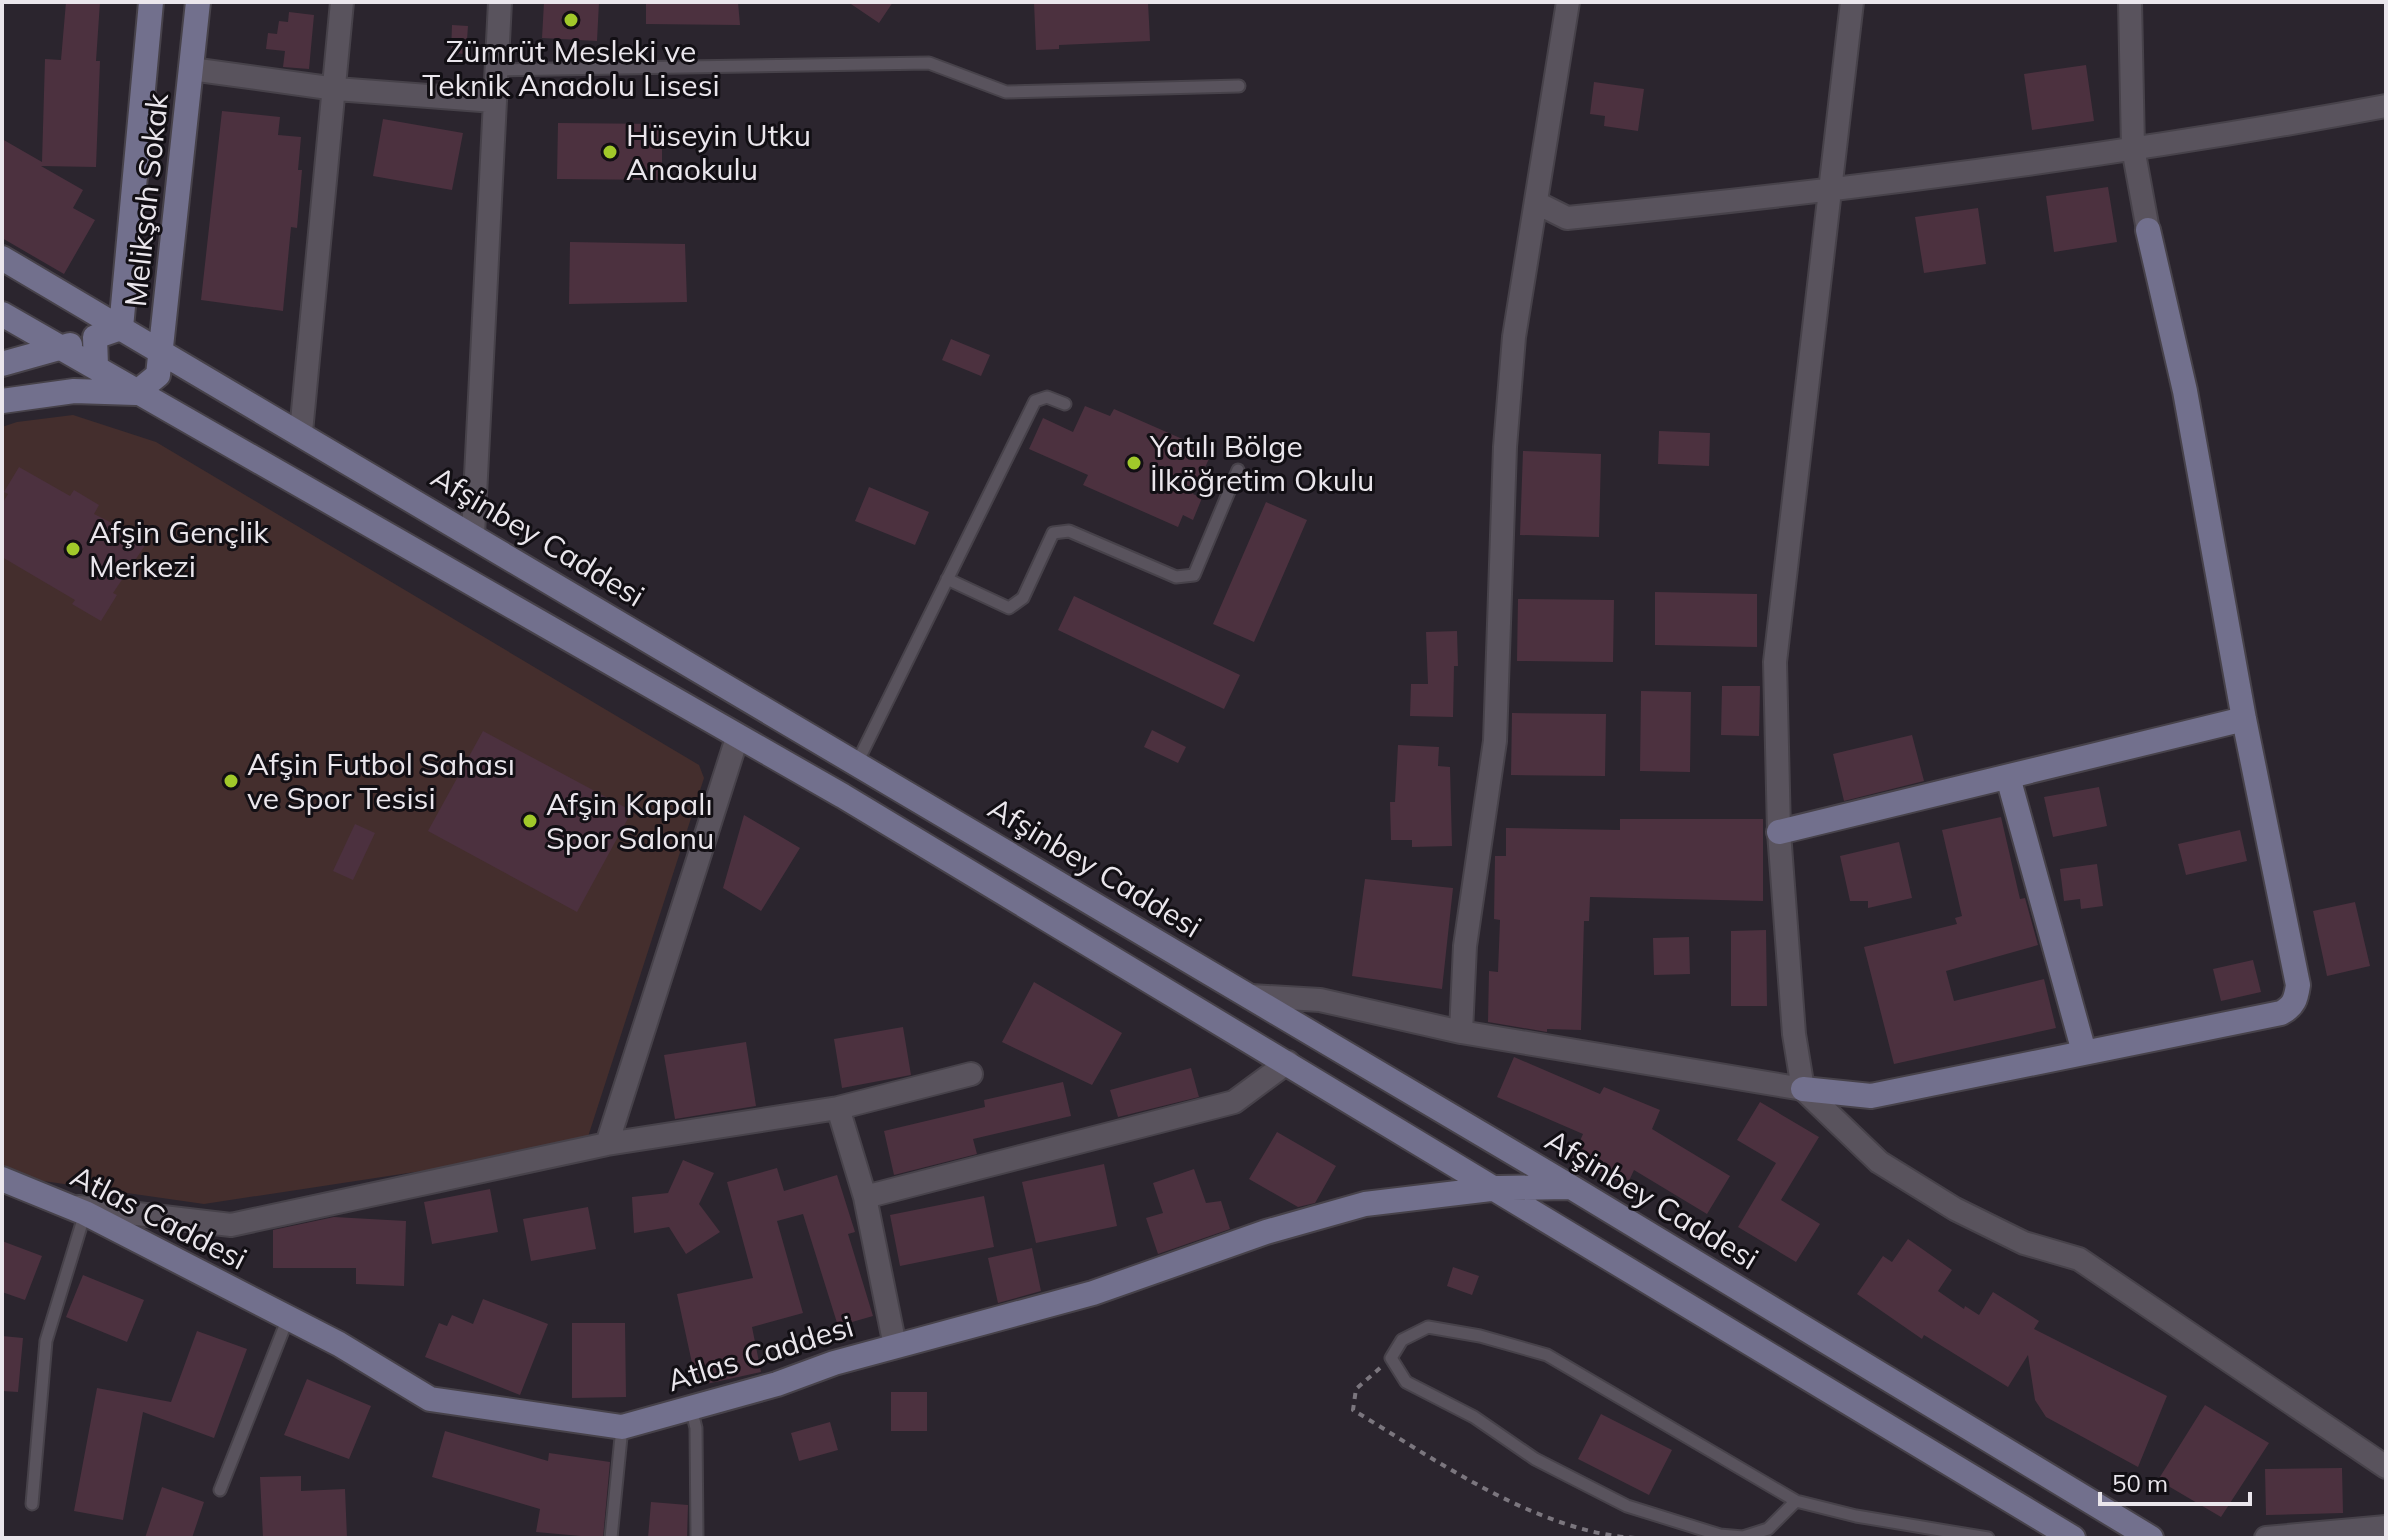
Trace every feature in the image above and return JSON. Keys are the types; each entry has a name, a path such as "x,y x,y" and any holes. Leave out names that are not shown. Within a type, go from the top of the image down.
{"main road":[{"name":"Melikşah Sokak","path":"96,366 95,337 121,328 151,2"},
{"name":"Melikşah Sokak","path":"136,393 158,375 162,351 198,2"},
{"path":"1803,1089 1871,1096 2281,1013 2292,1007 2296,998 2298,985 2244,719 2185,391 2148,230"},
{"name":"Afşinbey Caddesi","path":"2,258 1251,996 2151,1538"},
{"path":"2,314 843,796 1499,1188 2073,1538"},
{"path":"2,364 95,337"},
{"path":"2,401 74,391 136,393"},
{"path":"1779,832 2244,719"},
{"path":"2008,777 2084,1052"},
{"name":"Atlas Caddesi","path":"2,1179 79,1209 288,1318 430,1399 622,1427 895,1346 1093,1293 1266,1232 1365,1204 1499,1188 1571,1187"}],"street":[{"path":"301,432 342,2"},
{"path":"473,535 500,2"},
{"path":"1461,1032 1465,946 1495,741 1505,447 1514,337 1568,2"},
{"path":"1803,1089 1794,1034 1779,832 1775,662 1852,2"},
{"path":"2130,2 2133,148 2148,230"},
{"path":"191,69 336,89 494,101"},
{"path":"1537,203 1567,218 1832,192 2207,140 2386,106"},
{"path":"607,1144 737,738"},
{"path":"1251,996 1320,1000 1461,1032 1803,1089 1879,1162 1955,1209 2024,1243 2079,1259 2386,1467"},
{"path":"865,1197 1234,1102 1288,1062"},
{"path":"79,1209 231,1225 607,1144 838,1108 971,1074"},
{"path":"838,1108 865,1197 895,1346"},
{"path":"2266,1538 2386,1527"}],"lane":[{"path":"496,70 929,63 1006,92 1239,86"},
{"path":"857,763 1035,401 1047,397 1065,404"},
{"path":"947,579 1009,608 1023,598 1053,533 1069,531 1176,577 1194,575 1238,470"},
{"path":"32,1504 46,1341 79,1209"},
{"path":"220,1490 288,1318"},
{"path":"1796,1501 1768,1529 1743,1537 1720,1535 1627,1506 1535,1459 1474,1417 1406,1382 1391,1358 1402,1340 1428,1327 1480,1336 1547,1355 1796,1501 1856,1516 1988,1538"},
{"path":"691,1408 696,1428 697,1538"},
{"path":"611,1538 622,1427"}],"path":[{"path":"1391,1358 1356,1389 1353,1410 1425,1453 1567,1527 1635,1538"}],"shaded area":[{"path":"73,415 156,442 699,765 704,778 585,1146 204,1204 36,1180 2,1168 2,427 17,422"}],"building":[{"path":"66,2 100,2 96,61 100,61 96,167 41,166 83,190 73,208 95,220 64,274 2,238 2,139 42,162 45,59 61,60"},
{"name":"Zümrüt Mesleki ve Teknik Anadolu Lisesi","path":"544,2 599,2 597,41 542,38"},
{"path":"646,2 738,2 740,25 646,24"},
{"path":"848,2 893,2 879,23"},
{"path":"1034,2 1148,2 1150,41 1059,45 1059,49 1036,50"},
{"path":"289,12 314,15 309,69 283,67 285,51 266,49 268,33 277,34 279,21 288,22"},
{"path":"452,25 468,26 466,54 451,53"},
{"path":"2086,65 2094,121 2032,130 2024,74"},
{"path":"1594,82 1644,89 1638,131 1604,126 1605,116 1590,114"},
{"path":"222,111 280,117 278,135 301,137 298,170 302,170 297,228 291,227 283,311 201,300"},
{"path":"383,119 463,133 452,190 373,176"},
{"name":"Hüseyin Utku Anaokulu","path":"558,123 662,124 662,180 557,179"},
{"path":"2108,187 2117,242 2054,252 2046,196"},
{"path":"1978,208 1986,264 1924,273 1915,217"},
{"path":"570,242 685,244 687,302 569,304"},
{"path":"951,339 990,355 981,376 942,360"},
{"name":"Yatılı Bölge İlköğretim Okulu","path":"1085,406 1110,416 1114,409 1212,452 1193,494 1202,498 1193,520 1183,515 1178,527 1083,485 1088,475 1029,449 1043,418 1073,432"},
{"path":"1659,431 1710,433 1709,466 1658,464"},
{"path":"1523,451 1601,454 1599,537 1520,535"},
{"name":"Afşin Gençlik Merkezi","path":"19,467 70,496 74,490 99,505 94,514 148,541 113,593 117,595 101,621 72,604 75,600 2,557 2,504 8,494 4,492"},
{"path":"869,487 929,512 915,545 855,521"},
{"path":"1266,502 1307,520 1254,642 1213,624"},
{"path":"1655,592 1757,594 1757,647 1655,645"},
{"path":"1074,596 1240,675 1224,709 1058,630"},
{"path":"1518,599 1614,600 1613,662 1517,661"},
{"path":"1457,631 1458,666 1454,666 1453,717 1410,716 1411,684 1428,684 1426,632"},
{"path":"1722,686 1760,686 1759,736 1721,735"},
{"path":"1641,691 1691,692 1690,772 1640,771"},
{"path":"1512,713 1606,714 1605,776 1511,775"},
{"path":"1152,730 1186,747 1178,763 1144,747"},
{"name":"Afşin Kapalı Spor Salonu","path":"483,731 632,811 577,912 428,831"},
{"path":"1912,735 1924,781 1844,801 1833,754"},
{"path":"1398,745 1439,747 1438,766 1450,767 1452,846 1412,847 1412,840 1391,840 1390,802 1395,802"},
{"path":"2099,787 2107,826 2053,837 2044,797"},
{"path":"744,815 800,848 761,911 723,888"},
{"path":"2001,817 2020,899 2025,898 2038,945 1946,971 1954,1001 2044,979 2056,1028 1894,1064 1864,947 1957,924 1955,918 1962,916 1942,830"},
{"path":"1620,819 1763,819 1763,901 1590,897 1589,921 1584,921 1581,1030 1547,1029 1547,1032 1488,1022 1489,971 1498,972 1500,920 1494,919 1495,856 1506,856 1506,828 1620,830"},
{"path":"355,824 375,833 353,880 333,871"},
{"path":"2240,830 2247,861 2186,875 2178,844"},
{"path":"1899,842 1912,898 1868,908 1868,901 1850,901 1840,856"},
{"path":"2097,864 2103,906 2081,909 2080,899 2064,901 2060,869"},
{"path":"1365,879 1453,888 1442,989 1352,976"},
{"path":"2355,902 2370,966 2327,976 2313,911"},
{"path":"1766,930 1767,1006 1731,1006 1731,931"},
{"path":"1689,937 1690,974 1654,975 1653,938"},
{"path":"2253,960 2261,992 2221,1001 2213,969"},
{"path":"1034,982 1122,1033 1092,1085 1002,1042"},
{"path":"903,1027 911,1075 842,1088 834,1039"},
{"path":"746,1042 756,1106 675,1119 664,1055"},
{"path":"1514,1057 1600,1094 1604,1087 1660,1110 1652,1129 1730,1176 1707,1214 1634,1170 1627,1185 1571,1161 1583,1134 1497,1097"},
{"path":"1191,1068 1199,1097 1118,1117 1110,1090"},
{"path":"1063,1082 1071,1116 973,1139 977,1154 894,1175 884,1131 985,1107 984,1100"},
{"path":"1760,1102 1819,1137 1781,1200 1820,1224 1796,1262 1738,1227 1776,1163 1737,1140"},
{"path":"1277,1132 1336,1166 1315,1203 1298,1207 1249,1179"},
{"path":"683,1160 714,1173 699,1204 720,1232 686,1254 669,1227 634,1233 632,1197 668,1193"},
{"path":"1104,1164 1117,1226 1036,1243 1022,1182"},
{"path":"777,1168 784,1191 837,1175 855,1232 848,1234 873,1316 838,1326 803,1214 777,1221 803,1313 752,1327 761,1372 697,1386 677,1294 753,1278 727,1182"},
{"path":"1194,1169 1206,1203 1221,1201 1230,1229 1158,1254 1146,1218 1163,1213 1153,1183"},
{"path":"490,1189 498,1232 432,1244 424,1202"},
{"path":"984,1196 994,1247 900,1266 890,1215"},
{"path":"588,1207 596,1249 531,1261 523,1219"},
{"path":"334,1217 406,1221 404,1286 356,1284 356,1268 273,1268 273,1230"},
{"path":"1908,1239 1952,1270 1938,1291 1964,1309 1965,1306 1979,1315 1993,1292 2039,1321 2034,1329 2167,1396 2138,1467 2046,1417 2035,1400 2028,1355 2008,1387 1924,1335 1922,1339 1857,1294 1883,1256 1892,1262"},
{"path":"2,1241 42,1256 25,1300 2,1292"},
{"path":"1032,1248 1041,1291 998,1303 988,1258"},
{"path":"1453,1267 1479,1276 1472,1295 1447,1286"},
{"path":"83,1275 144,1300 127,1342 66,1317"},
{"path":"483,1299 548,1324 520,1395 425,1357 439,1323 447,1326 452,1315 473,1324"},
{"path":"572,1323 625,1323 626,1397 572,1398"},
{"path":"197,1331 247,1349 214,1438 143,1412 123,1520 74,1511 97,1388 171,1402"},
{"path":"2,1336 23,1338 18,1392 2,1391"},
{"path":"307,1379 371,1406 349,1459 284,1435"},
{"path":"891,1392 927,1392 927,1431 891,1431"},
{"path":"2205,1405 2269,1443 2221,1517 2158,1480"},
{"path":"1601,1414 1672,1450 1649,1495 1578,1459"},
{"path":"830,1422 838,1450 799,1461 791,1433"},
{"path":"445,1431 548,1461 549,1453 610,1462 603,1538 536,1532 540,1509 432,1477"},
{"path":"2342,1468 2343,1513 2266,1515 2265,1469"},
{"path":"301,1476 301,1491 345,1489 347,1538 263,1538 260,1477"},
{"path":"162,1487 204,1502 192,1538 145,1538"},
{"path":"651,1502 688,1505 687,1538 648,1538"}],"place":[{"name":"Zümrüt Mesleki ve Teknik Anadolu Lisesi","path":"571,20"},
{"name":"Hüseyin Utku Anaokulu","path":"610,152"},
{"name":"Yatılı Bölge İlköğretim Okulu","path":"1134,463"},
{"name":"Afşin Gençlik Merkezi","path":"73,549"},
{"name":"Afşin Futbol Sahası ve Spor Tesisi","path":"231,781"},
{"name":"Afşin Kapalı Spor Salonu","path":"530,821"}]}
